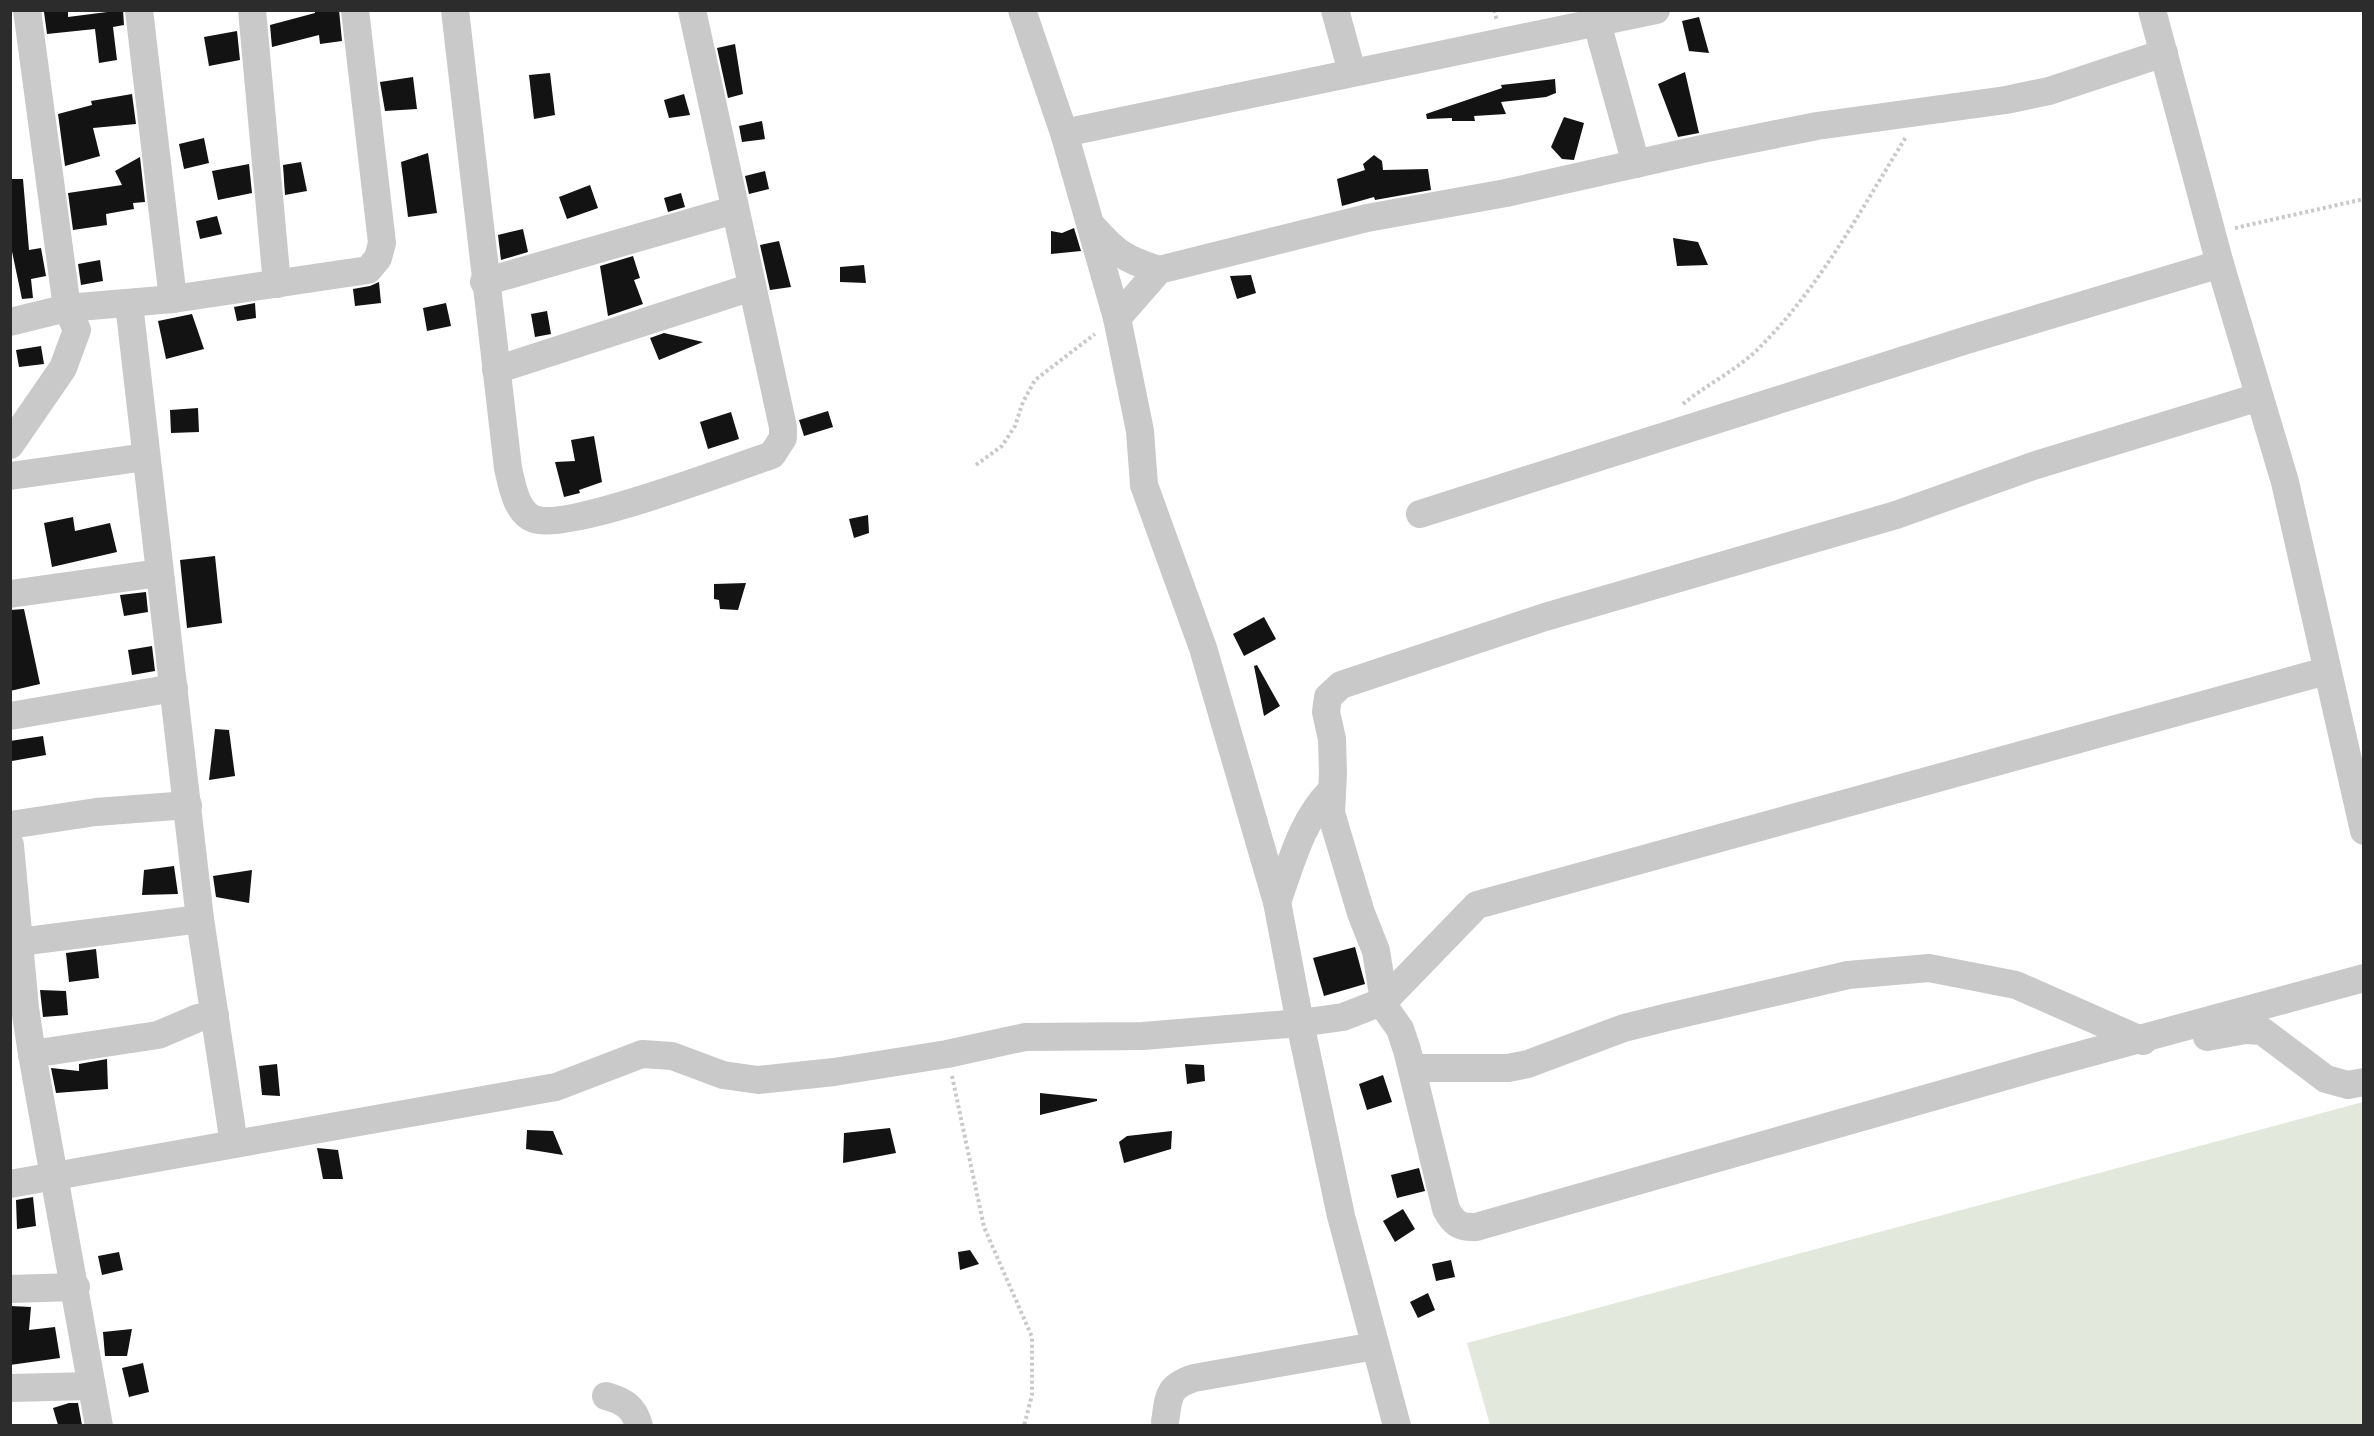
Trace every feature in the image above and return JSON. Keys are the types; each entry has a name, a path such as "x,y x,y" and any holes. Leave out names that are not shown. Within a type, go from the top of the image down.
{"street":[{"path":"10,445 47,393 67,358 77,330 67,308 27,10"},
{"path":"139,10 173,299"},
{"path":"252,10 277,284"},
{"path":"10,322 67,308 173,299 368,270 378,258 382,243 355,10"},
{"path":"455,10 479,210 484,282 508,468 522,510 532,519 547,522 587,516 772,455 783,438 783,427 692,10"},
{"path":"1022,10 1064,133 1117,318 1135,402 1144,485 1150,506 1203,648 1277,902 1341,1216 1397,1425"},
{"path":"1335,10 1352,72"},
{"path":"1064,133 1656,10"},
{"path":"2152,10 2220,264 2284,482 2364,831"},
{"path":"1597,23 1636,164"},
{"path":"1090,223 1117,252 1128,260 1159,270 1367,218 1506,193 1817,126 1922,114 2049,91 2164,53"},
{"path":"484,282 734,210"},
{"path":"1420,514 1660,437 2220,264"},
{"path":"1117,318 1159,270"},
{"path":"496,370 752,286"},
{"path":"129,304 201,919 234,1144"},
{"path":"2259,397 2036,465 1896,515 1545,617 1355,678 1341,685 1328,697 1326,712 1332,740 1333,773 1331,813 1336,837 1360,913 1377,951 1384,1001 1388,1012 1400,1029 1412,1068 1446,1209 1450,1219 1466,1228 2137,1039 2364,978"},
{"path":"10,476 146,457"},
{"path":"10,594 159,573"},
{"path":"10,1184 56,1178 556,1087 642,1053 664,1054 723,1075 758,1080 834,1072 947,1054 1025,1037 1143,1036 1300,1023 1343,1017 1384,1001 1478,905 2326,671"},
{"path":"10,716 174,688"},
{"path":"1277,902 1300,839 1314,811 1331,791"},
{"path":"10,825 96,812 188,805"},
{"path":"10,845 20,942 18,1009 32,1054 76,1287 99,1425"},
{"path":"20,942 201,919"},
{"path":"1412,1068 1508,1068 1528,1064 1624,1028 1668,1017 1848,975 1929,968 2016,985 2137,1039 2154,1044 2170,1044 2245,1030 2262,1031 2326,1079 2348,1085 2364,1082"},
{"path":"32,1054 158,1035 198,1018 215,1015"},
{"path":"10,1289 76,1287"},
{"path":"1166,1422 1171,1390 1179,1383 1194,1378 1375,1346"},
{"path":"10,1389 92,1386"},
{"path":"606,1396 626,1403 636,1413 639,1425"}],"path":[{"path":"1660,437 1680,407 1754,352 1782,323 1818,278 1922,114"},
{"path":"2212,232 2313,213 2364,199"},
{"path":"976,465 1002,446 1015,426 1023,402 1035,380 1117,318"},
{"path":"947,1054 984,1227 1032,1337 1032,1395 1024,1425"}],"shaded area":[{"path":"2363,1102 2363,1425 1490,1425 1467,1343"}],"building":[{"path":"68,10 68,17 123,10 124,25 113,27 117,60 99,63 95,29 47,34 44,12"},
{"path":"315,10 339,10 342,41 320,44 319,35 272,47 270,25 315,13"},
{"path":"1699,17 1709,53 1689,51 1682,21"},
{"path":"237,31 240,60 209,66 204,37"},
{"path":"735,44 743,94 728,98 717,48"},
{"path":"1685,72 1699,133 1678,137 1658,84"},
{"path":"550,73 555,115 534,119 529,75"},
{"path":"413,77 417,109 385,111 380,82"},
{"path":"1555,79 1556,93 1546,97 1501,102 1506,114 1474,116 1475,121 1452,121 1452,118 1427,119 1426,114 1502,88 1501,85"},
{"path":"132,94 136,124 93,128 100,156 65,166 58,114 92,105 91,101"},
{"path":"684,94 690,115 669,118 664,100"},
{"path":"1564,117 1584,123 1574,160 1562,159 1551,147"},
{"path":"762,121 765,139 742,142 739,126"},
{"path":"204,138 209,163 184,169 179,144"},
{"path":"428,153 437,213 408,217 401,162"},
{"path":"1374,155 1382,161 1383,170 1428,169 1431,190 1375,200 1374,197 1342,206 1337,179 1365,170 1363,164"},
{"path":"140,157 145,202 133,203 134,209 106,214 107,225 73,230 68,193 122,185 115,171"},
{"path":"301,162 307,191 285,195 283,165"},
{"path":"249,164 252,193 218,200 212,171"},
{"path":"765,171 769,189 749,194 745,176"},
{"path":"10,179 23,179 29,250 41,248 46,276 31,279 33,298 22,299 10,242"},
{"path":"590,185 598,208 567,219 559,197"},
{"path":"681,193 685,207 668,212 664,198"},
{"path":"217,216 222,234 200,239 196,221"},
{"path":"1074,228 1081,251 1051,254 1051,231 1062,233"},
{"path":"523,229 528,252 501,260 498,235"},
{"path":"1673,238 1698,242 1708,265 1677,266"},
{"path":"779,241 791,287 770,290 760,245"},
{"path":"633,256 640,278 634,280 643,304 608,316 600,266"},
{"path":"100,260 103,281 81,285 78,264"},
{"path":"864,265 866,283 840,282 840,267"},
{"path":"1251,275 1256,293 1237,299 1230,276"},
{"path":"379,282 381,303 355,306 353,289"},
{"path":"255,303 256,318 237,321 234,307"},
{"path":"446,303 451,326 427,331 423,308"},
{"path":"547,311 551,334 535,337 531,314"},
{"path":"192,314 204,349 166,359 158,321"},
{"path":"664,333 703,342 659,360 650,338"},
{"path":"41,346 44,364 19,367 16,350"},
{"path":"198,408 199,432 171,433 170,410"},
{"path":"828,411 833,427 804,436 799,420"},
{"path":"731,412 739,439 708,449 700,422"},
{"path":"594,436 602,482 579,490 580,493 564,497 555,462 575,461 571,440"},
{"path":"868,515 869,533 854,538 849,519"},
{"path":"73,517 75,531 110,523 117,552 52,567 44,523"},
{"path":"215,556 222,623 187,628 180,560"},
{"path":"746,583 738,610 720,609 719,600 714,599 714,584"},
{"path":"146,592 148,612 124,616 120,595"},
{"path":"24,609 40,684 10,691 10,610"},
{"path":"1264,617 1276,639 1244,656 1233,634"},
{"path":"152,646 155,671 132,675 128,650"},
{"path":"1257,665 1280,706 1264,716 1254,666"},
{"path":"215,729 229,730 235,776 209,780"},
{"path":"43,736 46,755 12,761 10,741"},
{"path":"174,866 178,894 142,895 144,870"},
{"path":"252,870 249,903 216,897 213,876"},
{"path":"1355,947 1365,984 1324,996 1313,958"},
{"path":"96,949 99,978 69,982 66,953"},
{"path":"40,990 66,991 68,1015 43,1017"},
{"path":"107,1059 108,1089 56,1093 51,1068 79,1071 79,1064"},
{"path":"277,1064 280,1096 262,1095 259,1066"},
{"path":"1185,1064 1204,1065 1205,1081 1187,1084"},
{"path":"1383,1075 1392,1102 1367,1110 1359,1084"},
{"path":"1040,1093 1097,1099 1097,1101 1040,1115"},
{"path":"890,1128 896,1153 843,1163 844,1133"},
{"path":"527,1130 553,1131 563,1155 526,1149"},
{"path":"1172,1131 1171,1149 1124,1163 1119,1142 1127,1136"},
{"path":"317,1148 338,1150 343,1179 323,1179"},
{"path":"1419,1168 1425,1191 1397,1198 1391,1175"},
{"path":"33,1197 36,1226 17,1229 16,1200"},
{"path":"1403,1209 1415,1229 1395,1242 1383,1221"},
{"path":"970,1250 979,1264 960,1270 958,1252"},
{"path":"119,1252 123,1270 102,1275 98,1256"},
{"path":"1451,1260 1455,1277 1436,1281 1432,1264"},
{"path":"1428,1293 1435,1310 1418,1318 1410,1302"},
{"path":"10,1306 31,1307 29,1330 55,1327 60,1358 10,1365"},
{"path":"132,1329 127,1356 105,1356 103,1332"},
{"path":"143,1363 149,1392 129,1397 122,1368"},
{"path":"78,1403 82,1425 58,1425 53,1408"}]}
